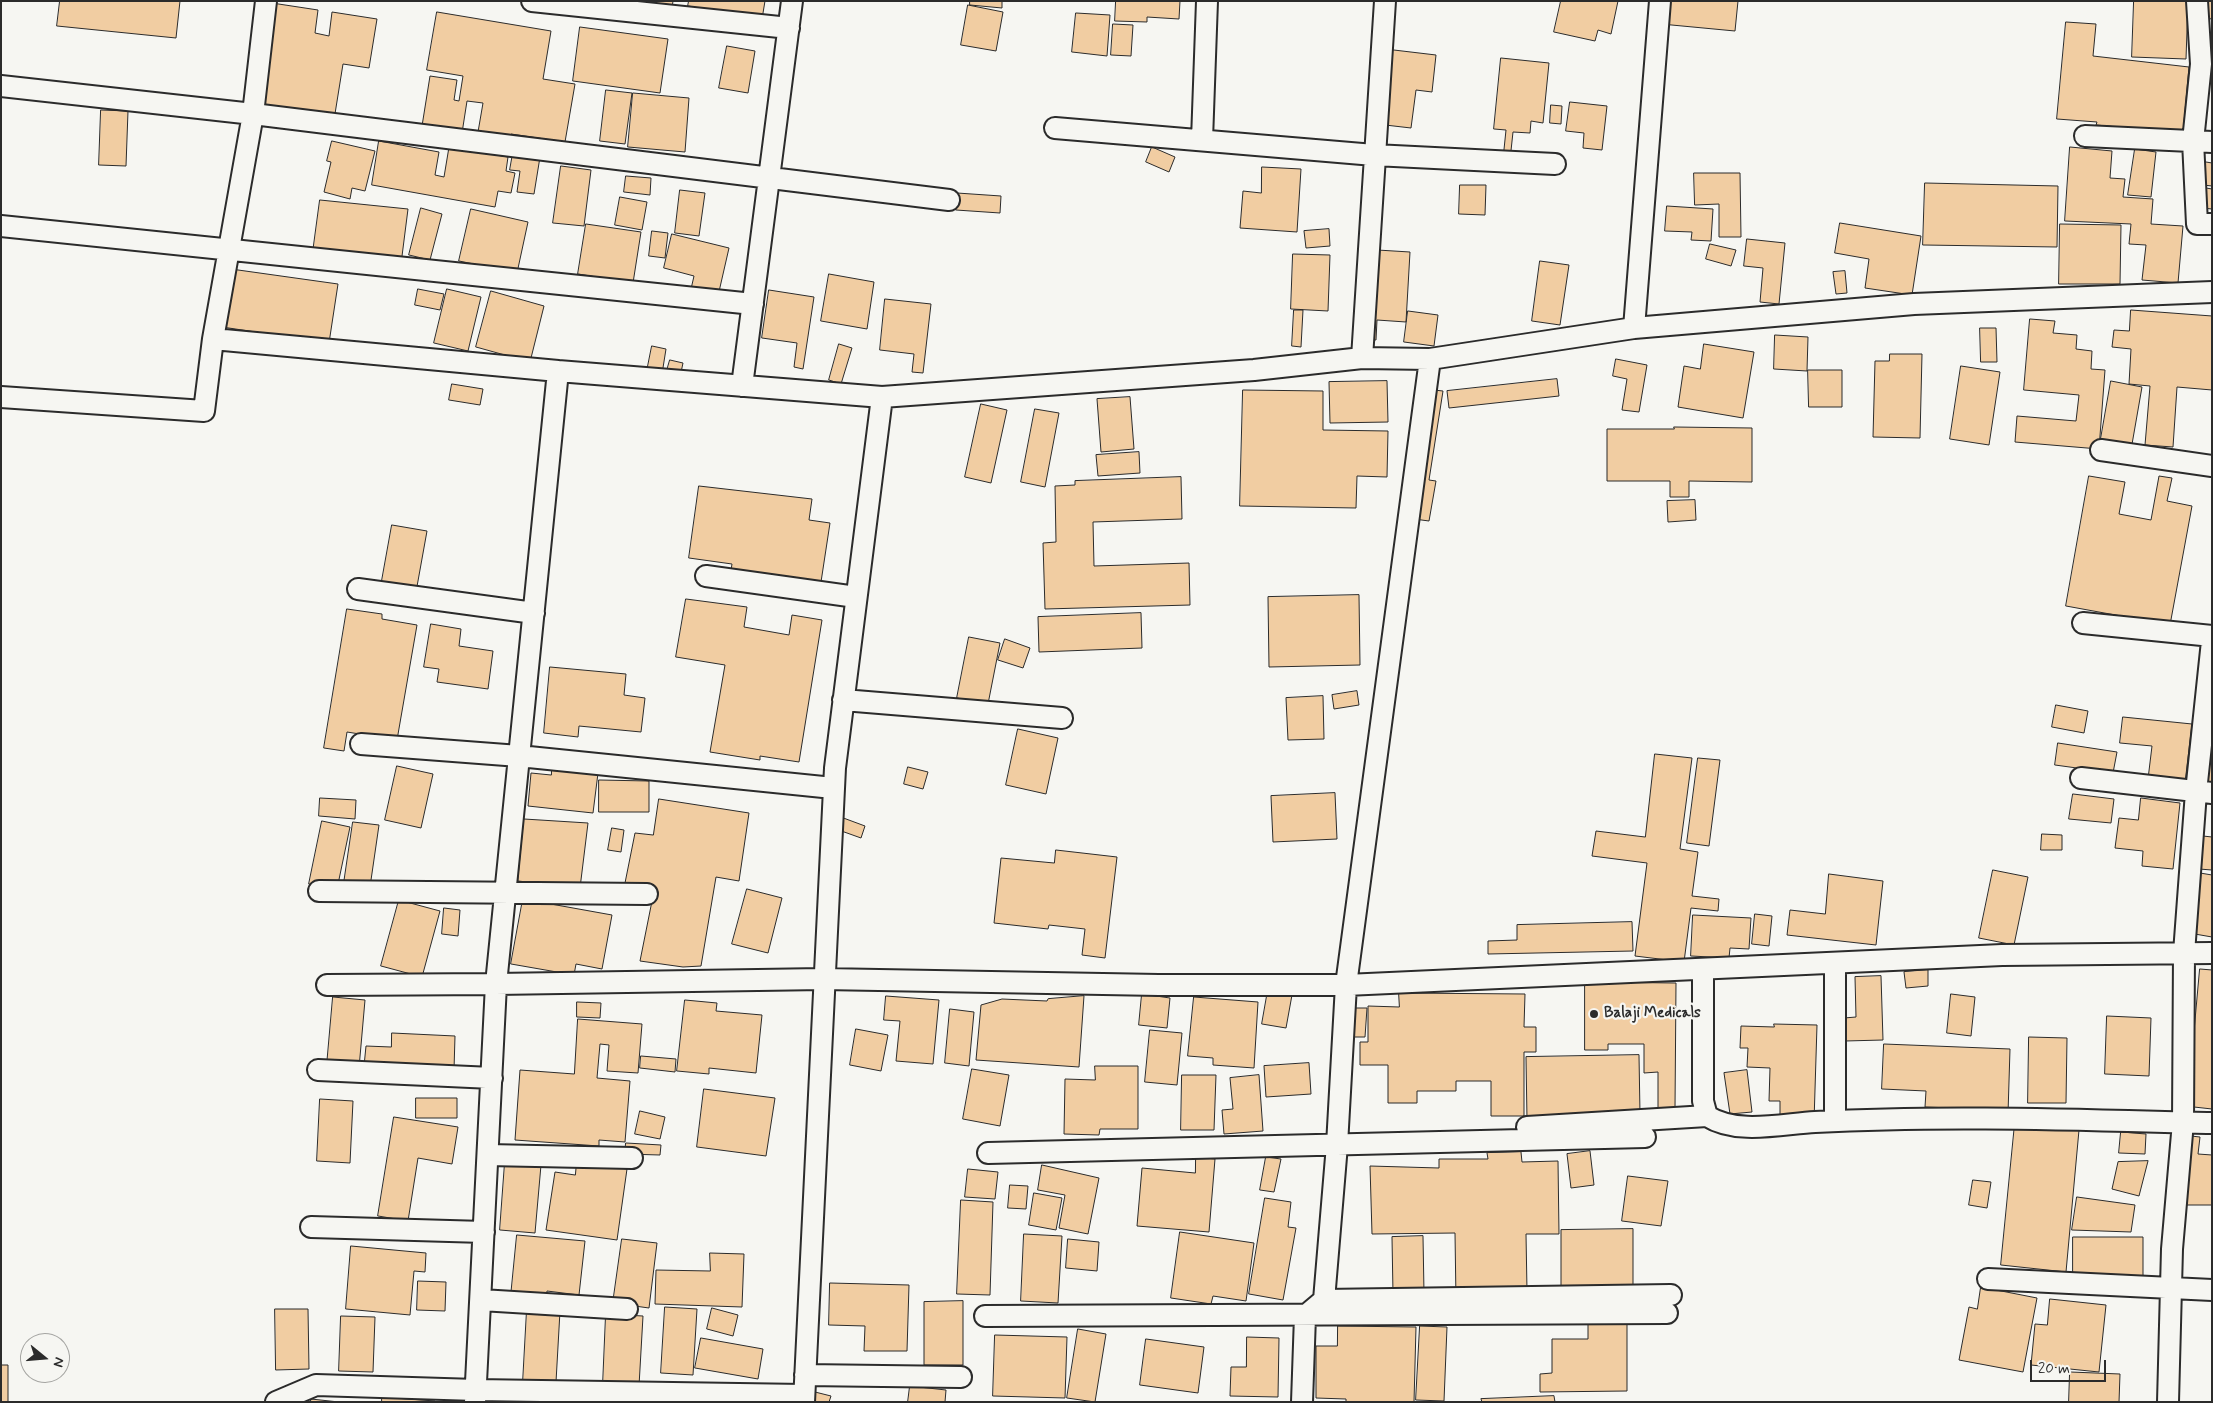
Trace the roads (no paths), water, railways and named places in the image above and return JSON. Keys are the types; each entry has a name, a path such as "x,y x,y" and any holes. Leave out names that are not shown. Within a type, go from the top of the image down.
{"street":[{"path":"1,397 204,411 214,339 254,114 266,1"},
{"path":"532,1 789,28"},
{"path":"742,386 792,1"},
{"path":"1202,140 1207,1"},
{"path":"1362,358 1385,1"},
{"path":"1634,328 1660,1"},
{"path":"2197,1 2201,64 2202,141 2197,224 2212,224"},
{"path":"1,86 254,114 948,200"},
{"path":"1055,128 1374,154 1555,164"},
{"path":"2084,136 2202,141"},
{"path":"1,226 754,304"},
{"path":"214,339 558,371 882,397 1254,370 1362,358 1430,359 1634,328 1914,304 2212,292"},
{"path":"1324,1300 1337,1145 1346,985 1430,359"},
{"path":"475,1396 496,984 558,371"},
{"path":"276,1402 316,1385 475,1396 804,1398 834,788 843,700 882,397"},
{"path":"2100,450 2212,466"},
{"path":"706,576 856,597"},
{"path":"358,589 534,613"},
{"path":"2083,623 2212,636"},
{"path":"2168,1402 2171,1287 2183,1122 2184,953 2204,792 2212,642"},
{"path":"843,700 1062,718"},
{"path":"361,744 519,756 834,788"},
{"path":"2081,778 2204,792"},
{"path":"319,891 647,894"},
{"path":"327,985 824,979 1159,985 1346,985 1703,970 2002,954 2212,953"},
{"path":"1835,963 1835,1121"},
{"path":"1703,970 1703,1101 1708,1116 1719,1124 1738,1127 1835,1121 1971,1118 2212,1123"},
{"path":"318,1070 492,1078"},
{"path":"1355,1133 1514,1128 1708,1116"},
{"path":"988,1153 1645,1136"},
{"path":"488,1155 632,1158"},
{"path":"311,1227 484,1232"},
{"path":"1988,1279 2212,1290"},
{"path":"480,1300 627,1309"},
{"path":"985,1316 1305,1316 1669,1304 1324,1300 1305,1316 1302,1402"},
{"path":"805,1375 961,1376"}],"place":[{"name":"Balaji Medicals","path":"1594,1014"}]}
